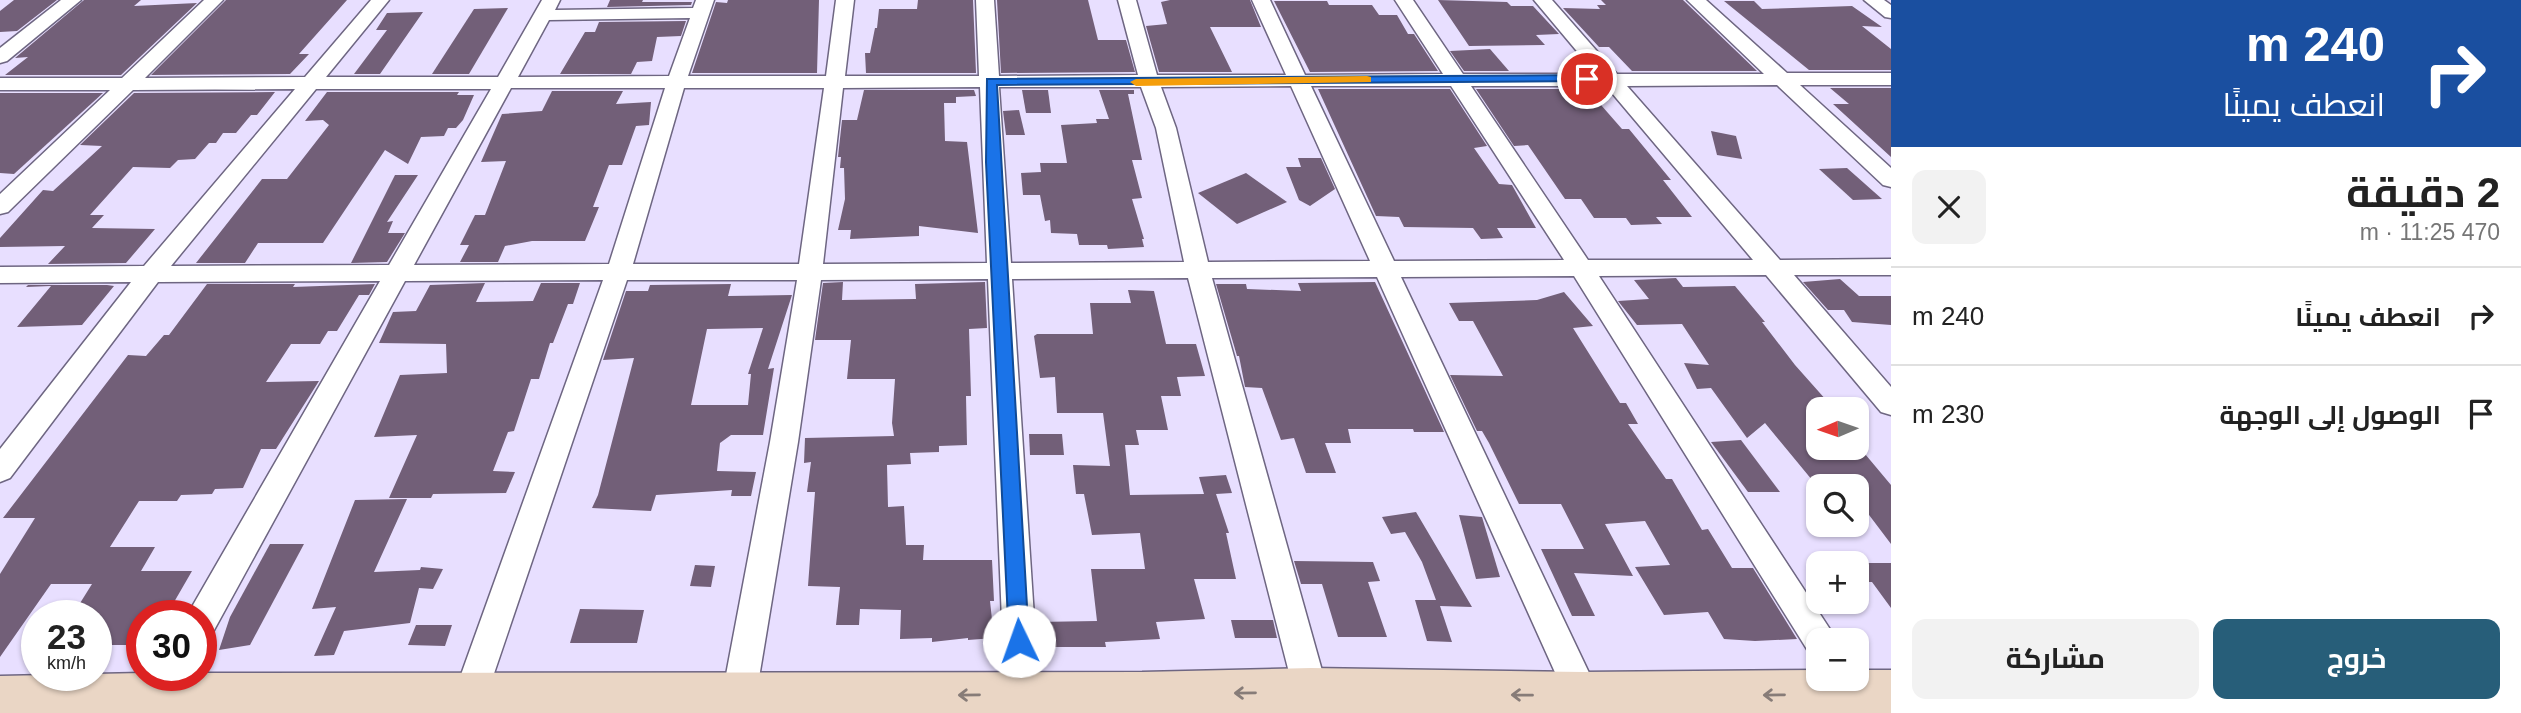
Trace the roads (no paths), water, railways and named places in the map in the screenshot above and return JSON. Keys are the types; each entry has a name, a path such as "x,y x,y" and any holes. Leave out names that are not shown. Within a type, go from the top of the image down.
{"main road":[{"path":"217,688 470,697 1022,694 1142,696 1311,692 1583,696 1806,690"},
{"path":"0,700 126,689"}],"street":[{"path":"0,57 72,0"},
{"path":"0,207 214,0"},
{"path":"0,470 151,274 380,0"},
{"path":"739,696 784,442 810,271 845,0"},
{"path":"985,0 1022,694"},
{"path":"1127,0 1149,82 1166,128 1198,270 1311,692"},
{"path":"1261,0 1583,696"},
{"path":"1404,0 1581,268 1811,628"},
{"path":"1543,0 1891,405"},
{"path":"1696,0 1891,180"},
{"path":"1873,0 1891,13"},
{"path":"214,600 547,8 703,6 676,83 652,169 470,697"},
{"path":"0,84 1891,79"},
{"path":"0,275 1891,267"}]}
